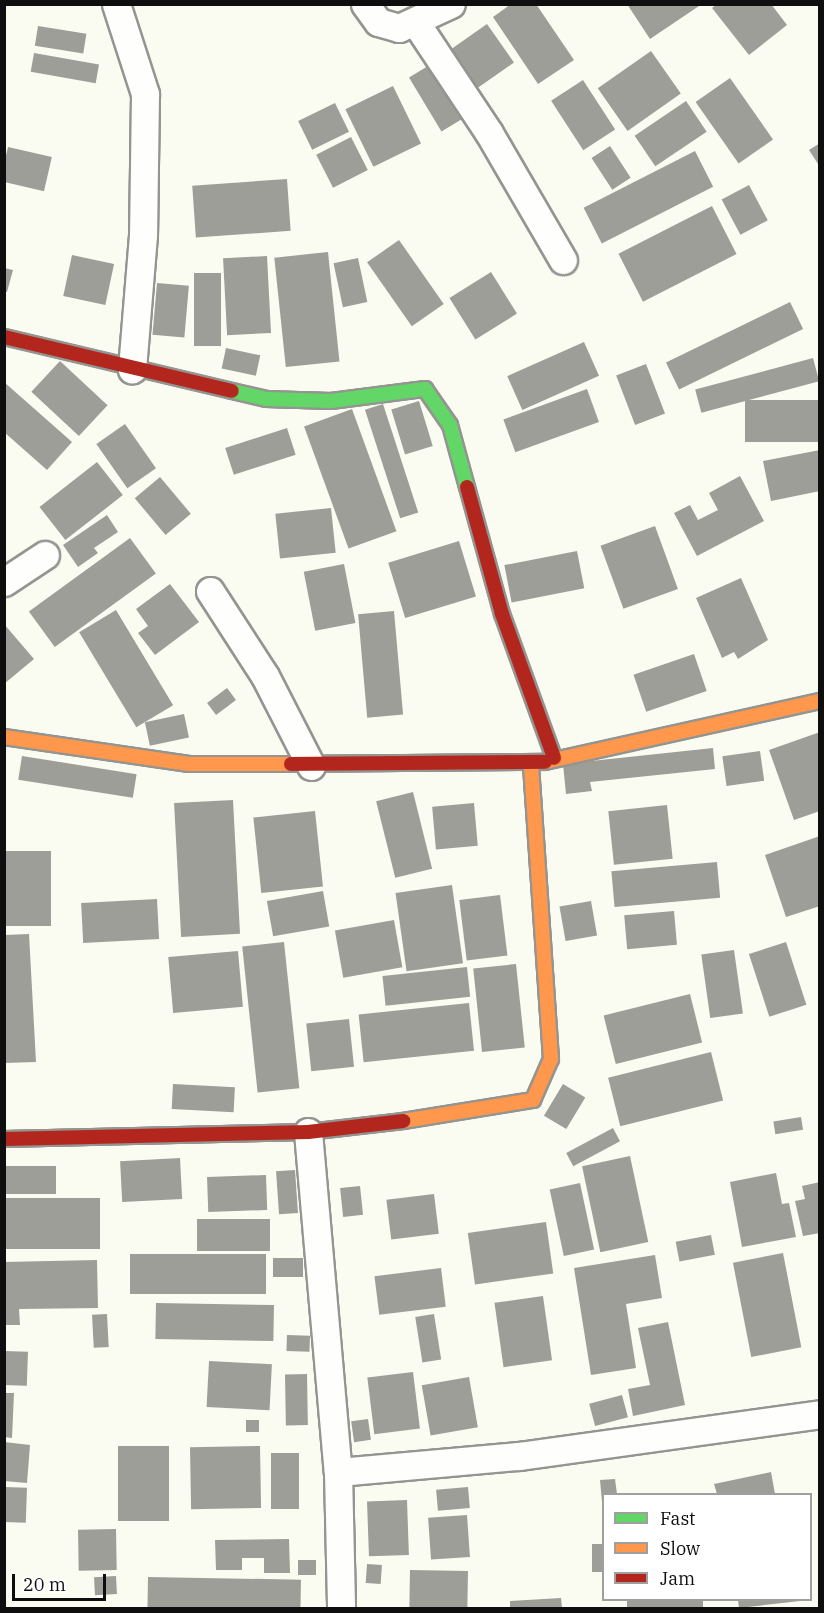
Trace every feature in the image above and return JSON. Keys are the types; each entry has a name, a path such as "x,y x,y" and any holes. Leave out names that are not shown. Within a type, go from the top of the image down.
{"street":[{"path":"116,4 145,94 143,235 132,370"},
{"path":"365,4 378,22 399,28 416,23 451,4"},
{"path":"416,23 489,133 563,260"},
{"path":"4,337 132,370 266,399 331,401 425,389 450,426 502,614 554,758"},
{"path":"4,582 45,555"},
{"path":"210,591 264,676 311,766"},
{"path":"4,736 189,764 531,765 554,758 819,701"},
{"path":"4,1139 308,1132 442,1117 533,1100 550,1059 531,765"},
{"path":"308,1132 338,1472 341,1608"},
{"path":"338,1472 519,1456 819,1414"}],"building":[{"path":"511,4 536,4 574,60 538,84 493,17"},
{"path":"627,4 702,4 650,39"},
{"path":"717,4 771,4 787,25 749,55 712,8"},
{"path":"487,24 514,63 478,88 451,49"},
{"path":"38,26 86,34 83,53 35,46"},
{"path":"651,51 681,94 628,131 598,88"},
{"path":"34,53 99,64 96,83 31,72"},
{"path":"433,63 465,117 441,131 409,77"},
{"path":"730,78 773,139 739,164 696,102"},
{"path":"583,80 615,129 583,150 551,101"},
{"path":"393,86 421,144 373,167 345,109"},
{"path":"686,101 707,132 655,166 635,136"},
{"path":"335,103 349,132 312,150 298,121"},
{"path":"351,137 368,170 333,188 316,155"},
{"path":"820,143 820,167 809,150"},
{"path":"610,146 631,178 612,190 592,158"},
{"path":"8,147 52,157 44,191 4,182 4,164"},
{"path":"695,151 713,187 602,243 584,208"},
{"path":"287,179 291,231 196,238 192,186"},
{"path":"749,185 768,220 740,235 722,200"},
{"path":"712,206 737,254 643,302 618,254"},
{"path":"399,240 444,304 412,326 367,262"},
{"path":"328,252 339,361 286,367 274,258"},
{"path":"72,255 114,264 105,305 63,296"},
{"path":"267,256 271,333 227,335 223,258"},
{"path":"358,258 367,302 343,307 334,263"},
{"path":"4,268 13,270 7,292 4,291"},
{"path":"491,272 517,314 475,340 449,298"},
{"path":"194,273 221,273 221,346 194,346"},
{"path":"157,283 189,286 184,338 152,335"},
{"path":"790,302 803,329 679,389 666,362"},
{"path":"584,342 599,376 522,410 507,376"},
{"path":"226,348 260,355 256,376 222,369"},
{"path":"813,358 819,381 701,413 695,390"},
{"path":"60,361 108,405 79,436 31,392"},
{"path":"646,364 665,413 635,425 616,375"},
{"path":"4,382 72,442 47,470 4,432"},
{"path":"587,389 599,422 515,452 503,419"},
{"path":"745,400 820,400 820,442 745,442"},
{"path":"419,401 433,446 405,454 391,409"},
{"path":"383,404 418,512 400,518 365,410"},
{"path":"352,409 396,531 349,549 304,426"},
{"path":"125,424 156,468 127,488 96,444"},
{"path":"287,428 296,455 234,475 225,448"},
{"path":"820,450 820,491 771,501 763,461"},
{"path":"97,462 123,495 65,540 39,507"},
{"path":"740,476 764,521 697,556 674,513 690,505 698,520 718,510 709,493"},
{"path":"160,477 191,514 166,535 135,498"},
{"path":"331,508 336,553 280,559 275,514"},
{"path":"107,515 118,532 94,548 98,553 78,567 63,545"},
{"path":"655,526 678,589 623,609 600,546"},
{"path":"130,538 156,574 55,647 29,611"},
{"path":"459,541 476,596 405,618 388,563"},
{"path":"577,551 584,588 512,602 504,565"},
{"path":"344,564 355,623 315,631 304,572"},
{"path":"741,578 768,640 738,659 734,652 722,658 696,598"},
{"path":"170,584 199,622 155,655 138,633 148,626 136,609"},
{"path":"116,610 173,705 136,727 79,632"},
{"path":"394,611 403,715 367,718 358,614"},
{"path":"4,624 34,659 4,684"},
{"path":"694,654 707,691 646,712 633,675"},
{"path":"227,688 236,700 216,715 207,703"},
{"path":"184,714 189,737 150,746 145,722"},
{"path":"820,732 820,811 794,820 769,750"},
{"path":"713,748 715,769 590,782 592,791 566,794 563,764"},
{"path":"760,751 764,781 727,786 722,756"},
{"path":"22,756 137,774 133,798 18,780"},
{"path":"413,792 432,869 395,878 376,801"},
{"path":"233,800 240,934 181,937 174,803"},
{"path":"474,803 478,846 436,849 432,807"},
{"path":"667,805 673,859 614,865 608,811"},
{"path":"315,811 323,887 261,893 253,817"},
{"path":"820,836 820,906 786,917 765,855"},
{"path":"4,851 51,851 51,926 4,926"},
{"path":"717,862 720,898 615,907 611,871"},
{"path":"452,885 463,963 407,971 396,893"},
{"path":"323,891 329,926 273,936 267,901"},
{"path":"500,895 507,956 467,961 459,900"},
{"path":"157,899 159,939 83,943 81,903"},
{"path":"591,901 597,935 566,941 559,907"},
{"path":"674,911 677,945 627,949 624,915"},
{"path":"394,920 402,967 343,978 335,930"},
{"path":"29,934 36,1062 4,1063 4,935"},
{"path":"284,942 299,1088 258,1093 242,946"},
{"path":"786,942 806,1005 769,1017 749,954"},
{"path":"734,950 743,1013 710,1018 701,955"},
{"path":"238,951 243,1007 173,1013 168,957"},
{"path":"516,964 525,1048 482,1052 473,968"},
{"path":"467,967 470,997 386,1006 382,976"},
{"path":"690,994 702,1043 616,1064 604,1016"},
{"path":"469,1003 474,1051 364,1062 359,1015"},
{"path":"349,1019 354,1067 311,1071 306,1023"},
{"path":"711,1052 723,1101 620,1126 608,1078"},
{"path":"173,1084 235,1087 234,1112 172,1109"},
{"path":"563,1084 585,1097 566,1129 544,1116"},
{"path":"801,1117 803,1130 775,1134 773,1121"},
{"path":"613,1128 620,1141 573,1166 566,1153"},
{"path":"630,1156 648,1242 600,1252 582,1166"},
{"path":"180,1158 182,1199 122,1202 120,1161"},
{"path":"4,1166 56,1166 56,1194 4,1194"},
{"path":"295,1170 298,1213 279,1214 276,1171"},
{"path":"776,1173 782,1204 789,1203 796,1237 742,1247 730,1182"},
{"path":"266,1175 267,1210 208,1212 207,1177"},
{"path":"820,1182 820,1233 803,1236 795,1201 805,1199 802,1186"},
{"path":"580,1183 594,1250 564,1256 550,1189"},
{"path":"360,1186 363,1215 343,1217 340,1188"},
{"path":"434,1194 439,1234 391,1240 386,1200"},
{"path":"4,1198 100,1198 100,1249 4,1249"},
{"path":"197,1219 270,1219 270,1251 197,1251"},
{"path":"546,1222 553,1273 475,1284 468,1233"},
{"path":"711,1235 715,1255 679,1262 676,1242"},
{"path":"783,1253 801,1347 751,1357 733,1263"},
{"path":"130,1254 266,1254 266,1294 130,1294"},
{"path":"655,1255 662,1298 626,1304 636,1368 591,1375 574,1268"},
{"path":"273,1258 303,1258 303,1277 273,1277"},
{"path":"97,1260 98,1308 19,1309 20,1325 4,1325 4,1262"},
{"path":"441,1268 446,1307 379,1315 374,1276"},
{"path":"543,1296 552,1360 504,1367 494,1303"},
{"path":"156,1303 274,1305 273,1341 155,1339"},
{"path":"107,1314 109,1347 94,1348 92,1315"},
{"path":"434,1314 441,1359 422,1362 415,1317"},
{"path":"668,1322 685,1405 633,1416 628,1389 650,1385 638,1328"},
{"path":"287,1335 310,1336 309,1352 286,1351"},
{"path":"4,1351 28,1352 27,1386 4,1385"},
{"path":"209,1361 272,1364 270,1410 207,1407"},
{"path":"413,1372 420,1429 374,1434 367,1378"},
{"path":"285,1374 307,1374 308,1425 286,1425"},
{"path":"469,1377 478,1427 431,1436 422,1385"},
{"path":"4,1393 14,1393 12,1438 4,1437"},
{"path":"622,1395 628,1417 595,1426 589,1404"},
{"path":"368,1419 371,1440 354,1442 351,1421"},
{"path":"246,1420 259,1420 259,1432 246,1432"},
{"path":"4,1442 30,1445 27,1483 4,1481"},
{"path":"118,1446 169,1446 169,1521 118,1521"},
{"path":"260,1446 261,1508 191,1509 190,1447"},
{"path":"271,1453 299,1453 299,1509 271,1509"},
{"path":"771,1472 775,1493 717,1493 714,1484"},
{"path":"615,1479 617,1493 602,1493 602,1502 600,1480"},
{"path":"4,1487 27,1488 26,1523 4,1522"},
{"path":"468,1487 470,1508 438,1511 436,1490"},
{"path":"407,1500 409,1555 369,1556 367,1501"},
{"path":"467,1515 470,1557 431,1560 428,1518"},
{"path":"116,1529 117,1570 79,1571 78,1530"},
{"path":"289,1539 290,1573 264,1573 264,1558 242,1558 242,1570 216,1570 215,1540"},
{"path":"592,1544 602,1544 602,1572 592,1572"},
{"path":"298,1560 316,1560 316,1575 298,1575"},
{"path":"367,1564 382,1565 381,1584 366,1583"},
{"path":"410,1570 468,1571 467,1608 409,1608"},
{"path":"116,1576 117,1594 95,1595 94,1577"},
{"path":"148,1577 301,1580 300,1608 147,1608"},
{"path":"561,1598 562,1608 510,1608 510,1601"},
{"path":"627,1601 703,1601 703,1608 627,1608"},
{"path":"738,1601 800,1601 739,1608"}],"traffic: fast":[{"path":"232,391 266,399 331,401 425,389 450,425 467,487"}],"traffic: slow":[{"path":"545,762 820,701"},
{"path":"4,737 189,764 291,764"},
{"path":"403,1121 533,1100 551,1059 531,765"}],"traffic: jam":[{"path":"4,337 232,391"},
{"path":"467,487 502,614 554,758"},
{"path":"291,764 545,762"},
{"path":"4,1139 308,1132 403,1121"}]}
